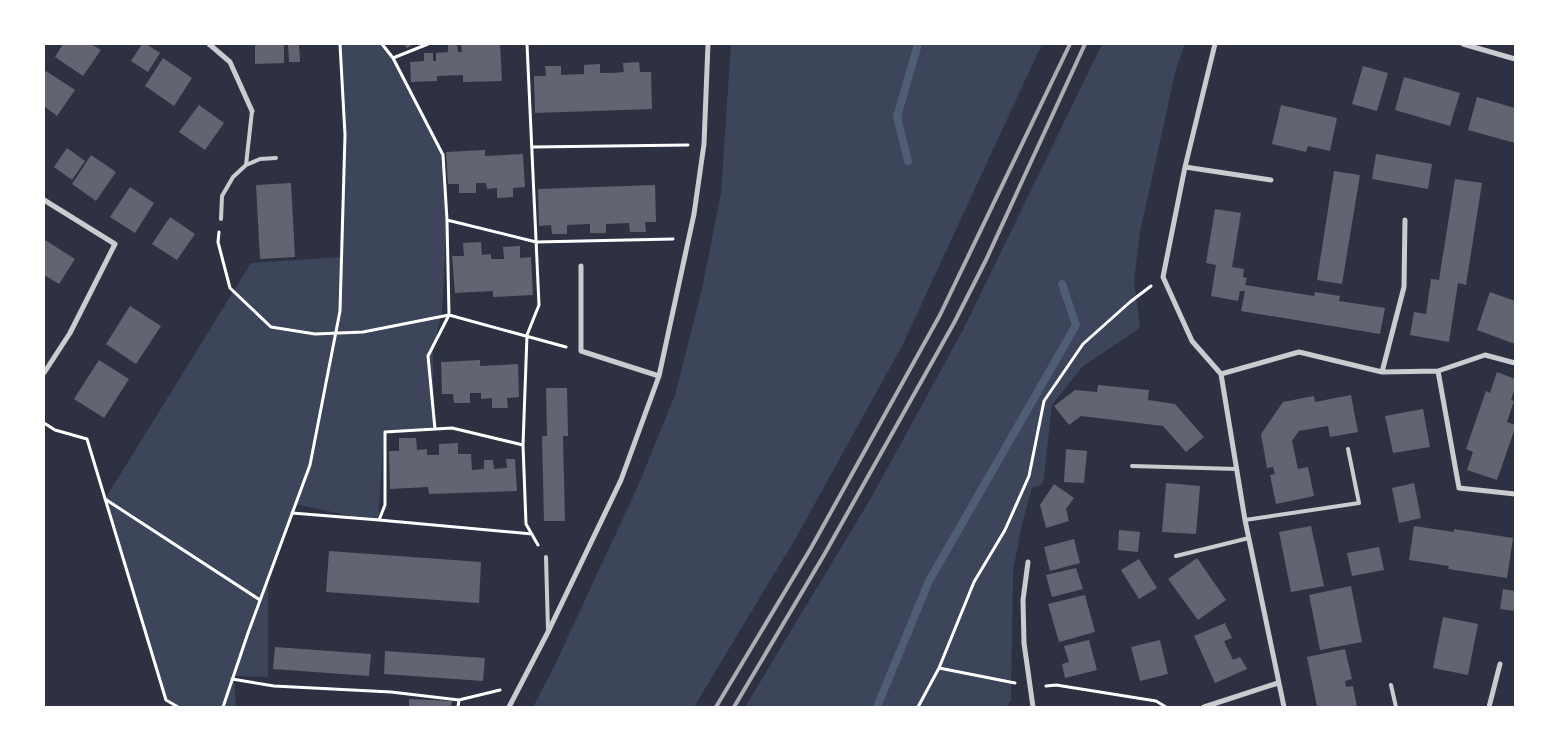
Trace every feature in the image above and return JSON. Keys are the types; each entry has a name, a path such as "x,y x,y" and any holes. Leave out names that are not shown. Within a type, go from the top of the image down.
{"street":[{"path":"209,44 230,62 252,111"},
{"path":"509,707 548,632 621,480 659,376 694,214 704,144 708,44"},
{"path":"1215,44 1186,167 1163,277 1192,341 1221,374 1248,538 1284,707"},
{"path":"1463,44 1475,45 1515,59"},
{"path":"1186,167 1272,180"},
{"path":"44,200 115,244 70,333 44,373"},
{"path":"1382,372 1404,287 1405,220"},
{"path":"581,266 581,351 659,376"},
{"path":"1221,374 1299,352 1382,372 1438,371 1484,355 1515,364"},
{"path":"1438,371 1459,488 1515,494"},
{"path":"1028,562 1023,600 1024,644 1033,707"},
{"path":"1489,707 1500,664"},
{"path":"1204,707 1278,683"}],"lane":[{"path":"246,164 252,111"},
{"path":"221,219 222,196 233,177 246,164 260,159 276,158"},
{"path":"1245,520 1359,503 1348,449"},
{"path":"1132,466 1237,469"},
{"path":"1176,556 1248,538"},
{"path":"546,557 548,632"},
{"path":"1391,685 1396,707"}],"path":[{"path":"223,707 310,465 340,311 344,135 340,44"},
{"path":"382,44 393,58 443,155 448,315 428,356 435,429"},
{"path":"393,58 428,44"},
{"path":"527,44 539,306 527,335 523,445 526,524 546,557"},
{"path":"532,147 704,144"},
{"path":"221,219 218,242 230,288 271,327 314,334 363,332 448,315 581,351"},
{"path":"446,220 536,242 689,239"},
{"path":"918,707 939,668 974,582 1005,530 1028,476 1044,401 1083,344 1130,302 1163,277"},
{"path":"44,423 55,430 87,439 166,700 178,707"},
{"path":"379,520 385,505 385,432 452,428 523,445"},
{"path":"105,499 260,600"},
{"path":"292,513 532,534"},
{"path":"939,668 1030,686 1056,684 1156,701 1166,707"},
{"path":"232,679 274,686 391,692 459,700 520,685"},
{"path":"458,707 459,700"}],"shaded area":[{"path":"340,44 382,44 393,58 443,155 447,220 442,312 433,349 434,427 384,433 378,522 295,504 268,578 268,677 234,676 236,707 178,707 166,700 105,499 251,263 342,257 345,135"},
{"path":"731,44 1042,44 903,344 797,536 694,707 533,707 553,669 637,488 675,395 702,289 721,193"},
{"path":"1102,44 1185,44 1176,69 1140,232 1134,281 1140,328 1082,367 1052,405 1043,484 1032,488 1022,524 1013,571 1011,700 1006,707 745,707 871,498 964,328"}],"building":[{"path":"63,44 91,44 101,50 83,76 55,57"},
{"path":"142,44 146,44 160,53 148,72 131,61"},
{"path":"255,44 284,44 284,63 255,64"},
{"path":"288,44 299,44 300,62 289,62"},
{"path":"404,44 414,44 407,48"},
{"path":"500,44 502,81 463,82 463,75 437,76 437,81 411,82 410,62 424,61 424,53 433,53 433,61 436,61 436,53 448,52 448,45 457,45 458,52 462,52 461,45"},
{"path":"163,58 192,78 174,106 145,86"},
{"path":"639,62 640,72 651,72 652,109 535,113 534,76 546,76 545,66 561,66 561,75 584,74 584,65 600,64 600,73 612,73 624,72 623,63"},
{"path":"1363,66 1388,73 1377,111 1352,104"},
{"path":"46,71 75,90 57,116 44,106 44,74"},
{"path":"1404,77 1460,93 1450,126 1395,110"},
{"path":"1477,97 1515,108 1515,143 1468,130"},
{"path":"199,105 224,123 205,150 179,132"},
{"path":"1281,105 1337,118 1330,151 1308,146 1306,152 1272,144"},
{"path":"67,148 85,161 72,180 54,167"},
{"path":"485,150 485,156 523,154 525,187 513,188 513,197 497,198 497,188 487,189 486,183 476,183 476,193 459,193 459,184 448,184 446,152"},
{"path":"1376,154 1432,164 1428,189 1372,179"},
{"path":"91,155 116,172 96,201 72,184"},
{"path":"1334,171 1360,175 1342,284 1317,280"},
{"path":"1455,179 1482,183 1466,285 1458,283 1449,342 1410,335 1414,312 1426,314 1431,279 1439,280"},
{"path":"291,183 295,257 260,259 256,185"},
{"path":"655,185 656,222 645,222 646,232 630,232 629,223 606,224 606,233 590,233 590,224 567,225 567,234 552,234 551,225 539,226 538,189"},
{"path":"130,187 154,203 135,233 110,217"},
{"path":"1215,209 1241,213 1232,267 1244,269 1243,277 1247,278 1245,285 1314,296 1315,292 1340,296 1339,301 1385,308 1380,334 1241,311 1245,291 1240,291 1238,301 1211,296 1216,265 1206,263"},
{"path":"170,217 195,234 177,260 152,244"},
{"path":"45,240 75,259 59,284 44,275"},
{"path":"481,242 482,255 491,254 491,259 504,259 503,247 520,246 520,258 531,257 533,295 493,297 493,291 455,293 452,256 464,256 463,243"},
{"path":"1490,292 1515,301 1515,344 1477,330"},
{"path":"130,306 161,326 136,364 106,344"},
{"path":"99,360 129,379 104,418 74,399"},
{"path":"480,360 480,366 518,364 519,397 507,398 508,408 492,408 492,398 481,399 481,393 470,393 470,403 454,403 453,394 442,394 441,362"},
{"path":"1497,372 1515,379 1511,400 1514,401 1507,422 1515,425 1515,428 1497,480 1467,470 1473,452 1466,449 1486,391 1490,393"},
{"path":"1098,385 1149,390 1148,400 1175,404 1204,437 1186,452 1163,426 1081,416 1069,425 1054,406 1075,390 1097,392"},
{"path":"546,388 567,388 568,436 563,436 565,521 544,521 542,436 547,436"},
{"path":"1351,395 1358,432 1330,437 1328,426 1299,431 1292,441 1298,469 1308,467 1314,496 1276,504 1270,475 1275,474 1273,467 1267,468 1261,434 1283,402 1314,396 1315,402"},
{"path":"1423,409 1430,447 1393,453 1385,416"},
{"path":"399,438 416,438 417,450 427,449 427,455 439,455 439,444 458,443 458,454 471,454 472,470 484,469 484,460 493,460 494,469 507,468 506,459 515,459 517,491 429,494 428,487 390,489 389,451 399,451"},
{"path":"1066,449 1087,451 1084,483 1064,482"},
{"path":"1166,483 1200,486 1196,534 1162,532"},
{"path":"1414,483 1421,518 1399,523 1392,488"},
{"path":"1054,484 1074,498 1066,509 1069,521 1046,528 1040,505"},
{"path":"1311,526 1324,586 1291,592 1279,532"},
{"path":"1414,526 1454,532 1454,529 1513,538 1507,578 1448,569 1449,566 1409,560"},
{"path":"1119,530 1140,532 1138,552 1118,550"},
{"path":"1074,539 1080,563 1050,571 1044,547"},
{"path":"1379,547 1384,570 1352,576 1347,553"},
{"path":"329,551 481,562 479,603 326,592"},
{"path":"1197,558 1226,600 1198,620 1168,579"},
{"path":"1139,559 1157,588 1139,599 1121,570"},
{"path":"1076,568 1083,589 1052,597 1046,575"},
{"path":"1351,586 1362,642 1320,650 1309,595"},
{"path":"1503,589 1515,591 1515,611 1500,609"},
{"path":"1085,595 1095,632 1059,642 1048,604"},
{"path":"1443,617 1478,624 1468,675 1433,668"},
{"path":"1225,623 1232,638 1224,641 1233,660 1240,657 1247,669 1215,683 1194,636"},
{"path":"1089,640 1097,670 1065,678 1062,664 1069,662 1064,646"},
{"path":"1160,640 1168,674 1140,681 1131,647"},
{"path":"275,647 371,654 369,676 273,669"},
{"path":"1345,649 1352,679 1345,681 1346,687 1353,686 1357,707 1317,707 1307,657"},
{"path":"385,651 485,658 483,681 384,674"},
{"path":"409,699 452,701 451,707 409,707"}],"waterway":[{"path":"908,161 897,117 918,44"},
{"path":"877,707 929,581 1076,325 1062,284"}],"railway":[{"path":"716,707 811,548 940,315 1070,44"},
{"path":"734,707 824,555 954,323 986,260 1085,44"}]}
